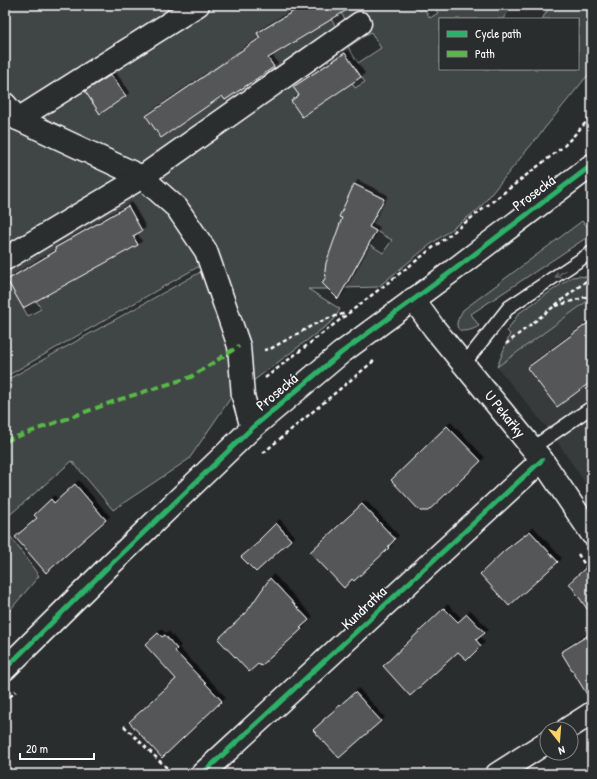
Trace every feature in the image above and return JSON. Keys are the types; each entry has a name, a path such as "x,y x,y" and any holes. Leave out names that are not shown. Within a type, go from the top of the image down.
{"street":[{"path":"11,112 198,5"},
{"path":"5,259 142,177 360,23"},
{"path":"11,112 142,177 177,208 206,252 240,346 243,396 252,428"},
{"name":"Prosecká","path":"5,668 252,428 341,353 592,165"},
{"name":"U Pekařky","path":"413,299 434,328 537,454 592,534"},
{"name":"Kundratka","path":"202,774 537,454"},
{"path":"579,721 592,713"},
{"path":"497,774 539,747"}],"lane":[{"path":"464,364 509,307 592,252"},
{"path":"537,454 592,406"}],"path":[{"path":"260,382 348,312 564,146 592,116"},
{"path":"501,348 592,277"},
{"path":"554,306 592,295"},
{"path":"240,346 259,350 270,349 322,321 348,312"},
{"path":"263,453 379,357"},
{"path":"577,553 592,576"},
{"path":"5,702 16,690"},
{"path":"124,726 173,774"}],"shaded area":[{"path":"5,5 297,5 299,8 257,33 263,44 322,5 338,30 348,23 335,5 412,5 414,8 417,6 420,11 424,9 430,18 438,13 433,5 512,5 504,18 439,18 439,70 579,70 579,18 543,18 551,5 592,5 592,70 479,209 427,247 378,287 344,288 369,244 383,253 392,240 374,230 342,218 325,271 327,276 322,283 328,289 308,289 340,309 334,320 249,384 203,264 5,377","holes":["371,32 381,48 358,63 348,47","239,51 260,77 225,100 207,73","344,53 365,82 355,88 352,83 299,95 293,87","108,72 121,90 100,114 83,88","142,231 133,236 138,245 76,239","67,241 57,289 56,251 55,248","20,272 41,309 28,316 7,280"]},
{"path":"582,221 587,226 592,223 592,234 471,314 479,326 465,331 459,330 457,323 463,310"},
{"path":"204,270 234,342 234,393 189,459 113,510 72,461 5,519 5,381"},
{"path":"579,276 592,278 592,296 586,302 497,367 510,334 507,331 519,313 572,277"},
{"path":"592,300 592,493 552,434 497,367 586,302"},
{"path":"5,529 39,576 5,616"}],"building":[{"path":"304,5 355,5 268,58 274,67 225,100 222,96 161,138 146,116 260,38 257,33"},
{"path":"345,53 361,77 302,117 291,101 299,95 293,87"},
{"path":"111,75 126,96 100,114 85,91"},
{"path":"354,184 384,199 369,227 376,231 338,299 322,283 326,277 326,263 342,218 339,217"},
{"path":"128,206 142,231 133,236 138,245 23,308 7,280 56,251 55,248"},
{"path":"592,320 592,381 557,407 527,368"},
{"path":"447,426 481,461 428,511 420,511 391,480"},
{"path":"75,484 106,520 46,573 15,537 37,518 34,515 51,499 54,503"},
{"path":"362,504 395,539 388,547 389,548 354,581 352,579 344,588 310,552"},
{"path":"276,523 291,540 256,572 241,557 260,541 259,540"},
{"path":"530,531 558,562 509,606 480,574 504,551"},
{"path":"592,562 592,616 569,583"},
{"path":"270,578 309,620 300,628 302,629 261,666 258,664 249,672 218,639 246,613"},
{"path":"444,608 458,622 467,614 485,633 476,640 481,646 467,660 458,652 410,696 383,666"},
{"path":"158,633 162,637 165,635 177,649 175,651 222,701 162,758 129,722 176,679 145,645"},
{"path":"592,633 592,701 591,701 561,652"},
{"path":"355,692 381,721 339,758 313,730"}],"marked path":[{"path":"5,441 118,400 191,377 239,346"}],"cycle path":[{"path":"5,669 252,428 341,353 592,165"},
{"path":"202,774 542,460"}]}
